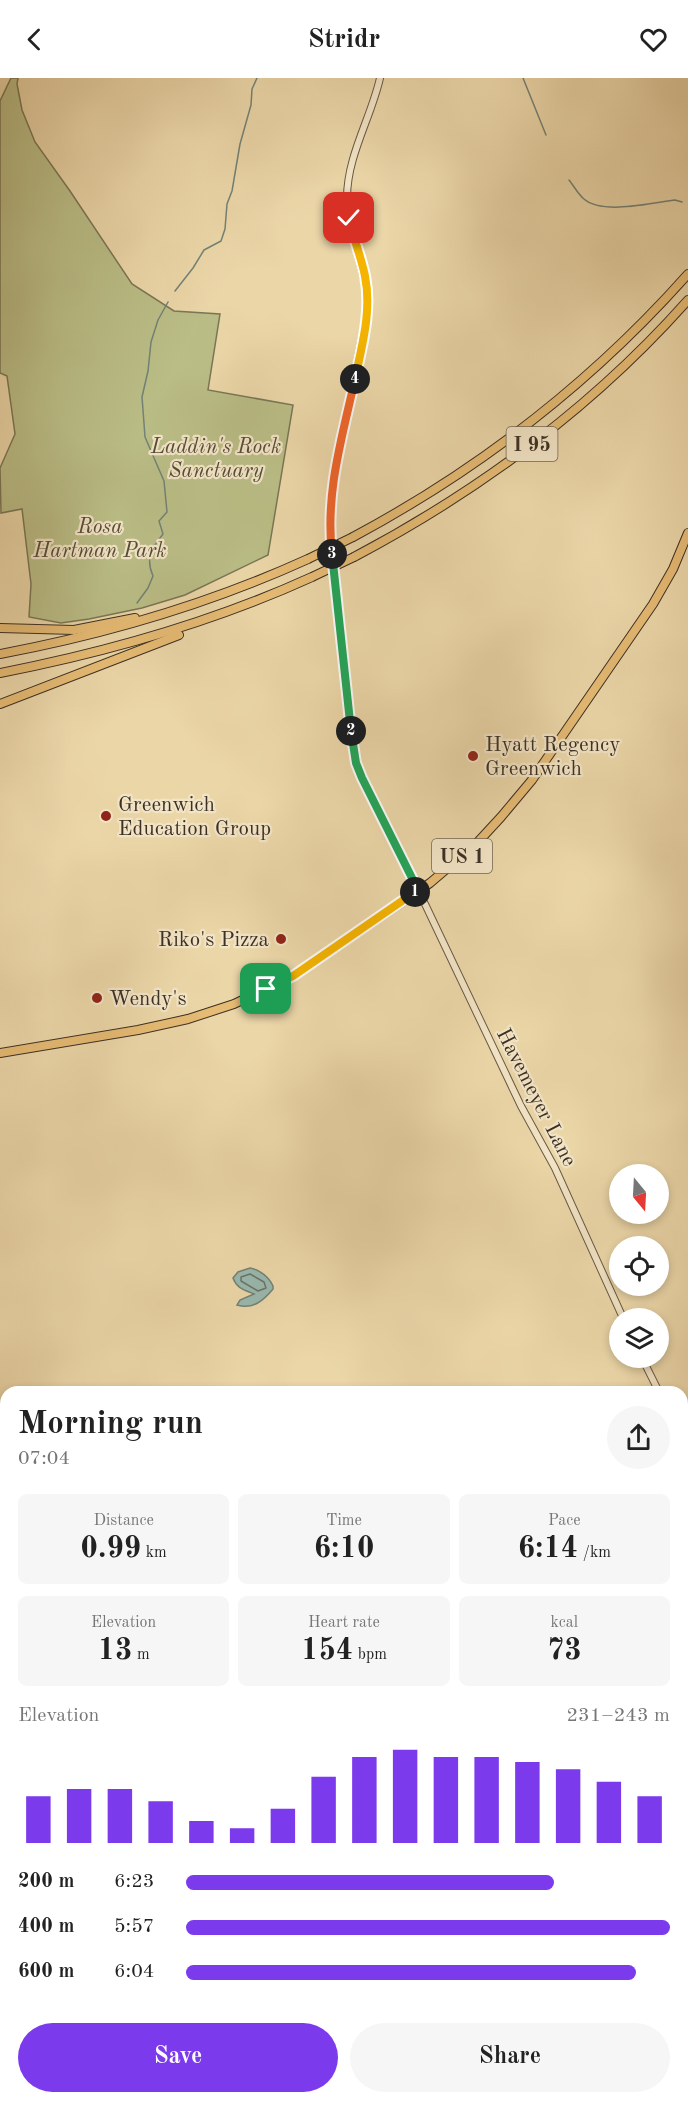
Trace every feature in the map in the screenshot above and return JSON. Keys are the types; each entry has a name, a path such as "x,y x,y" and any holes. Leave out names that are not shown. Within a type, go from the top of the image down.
{"highway":[{"name":"I 95","path":"0,654 103,632 186,608 246,586 354,537 446,483 525,427 607,357 688,274"},
{"name":"I 95","path":"0,673 114,648 177,630 228,612 354,557 452,501 532,444 615,374 687,301"},
{"path":"0,628 74,630 186,608"},
{"path":"0,704 178,635 228,612"}],"main road":[{"name":"US 1","path":"0,1053 138,1030 188,1019 234,1004 293,976 418,890 477,843 532,780 653,604 673,569 688,533"}],"street":[{"name":"Havemeyer Lane","path":"380,78 375,99 356,151 348,190 349,218 365,276 367,312 331,490 329,527 356,763 368,793 418,890 521,1106 555,1168 618,1308"},
{"path":"647,1368 656,1386"}],"green space":[{"path":"11,78 18,78 22,110 35,142 132,284 174,311 220,314 208,390 293,405 268,555 185,595 142,608 61,623 29,617 31,584 22,509 1,513 0,468 15,434 7,376 0,373 0,101"}],"water":[{"path":"250,1268 267,1277 273,1289 253,1305 237,1305 240,1300 254,1294 239,1287 233,1278 238,1272"}],"waterway":[{"path":"175,291 204,250 221,241 240,144 251,105 252,89 257,78"},
{"path":"523,78 546,135"},
{"path":"569,180 584,199 592,204 628,207 675,200 682,202"},
{"path":"137,603 148,588 153,576 150,558 163,534 159,521 167,512 164,481 145,437 142,397 151,342 158,320 168,302"}],"place":[{"name":"Hyatt Regency Greenwich","path":"473,756"},
{"name":"Greenwich Education Group","path":"106,816"},
{"name":"Riko's Pizza","path":"281,939"},
{"name":"Wendy's","path":"97,998"}],"route":[{"path":"266,989 293,976 418,890 368,793 356,763 330,534 331,490 364,336 368,298 365,276 349,218"}],"park label":[{"name":"Laddin's Rock Sanctuary","path":"216,458"},
{"name":"Rosa Hartman Park","path":"100,538"}]}
